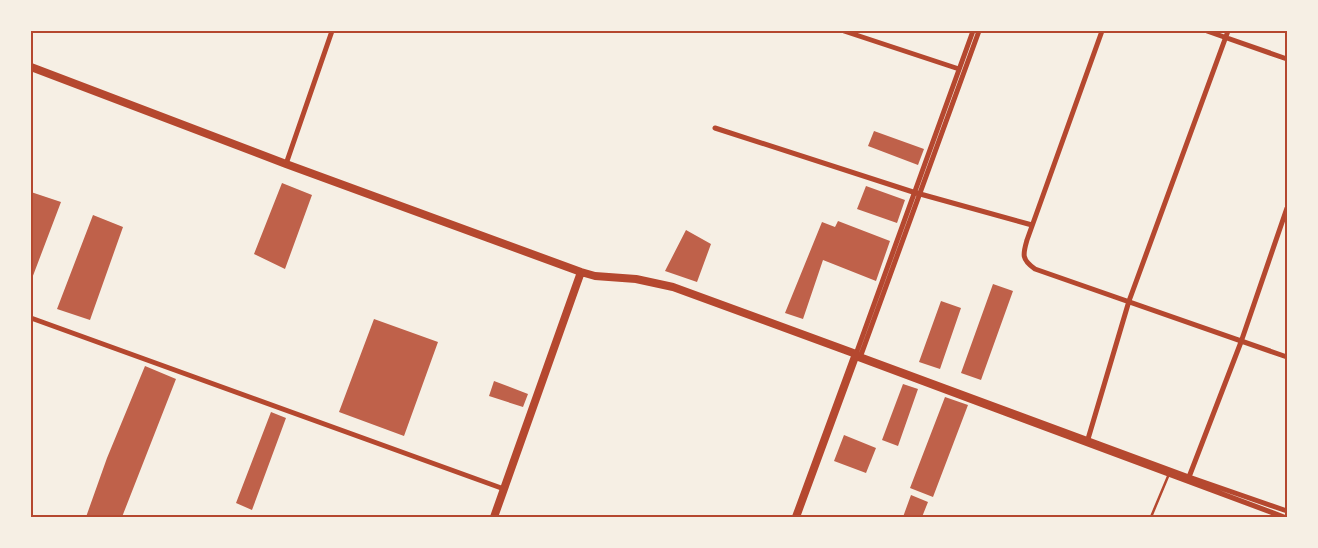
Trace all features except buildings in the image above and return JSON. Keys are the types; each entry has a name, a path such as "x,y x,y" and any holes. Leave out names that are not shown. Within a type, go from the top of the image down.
{"main road":[{"path":"31,67 286,164 581,272 595,276 616,276 654,282 673,287 857,355 796,517"},
{"path":"494,517 581,272"}],"street":[{"path":"286,164 332,31"},
{"path":"844,31 959,69"},
{"path":"857,355 913,192 973,31"},
{"path":"857,355 920,194 979,31"},
{"path":"1102,31 1032,225 1024,252 1027,263 1035,269 1287,357"},
{"path":"1208,31 1227,34 1287,59"},
{"path":"1088,439 1129,301 1227,34"},
{"path":"716,128 913,192 1032,225"},
{"path":"1189,477 1241,342 1287,208"},
{"path":"31,318 504,489"},
{"path":"857,355 1088,439 1284,517"},
{"path":"857,355 1169,472 1189,477 1287,511"}],"lane":[{"path":"1152,517 1169,472"}]}
